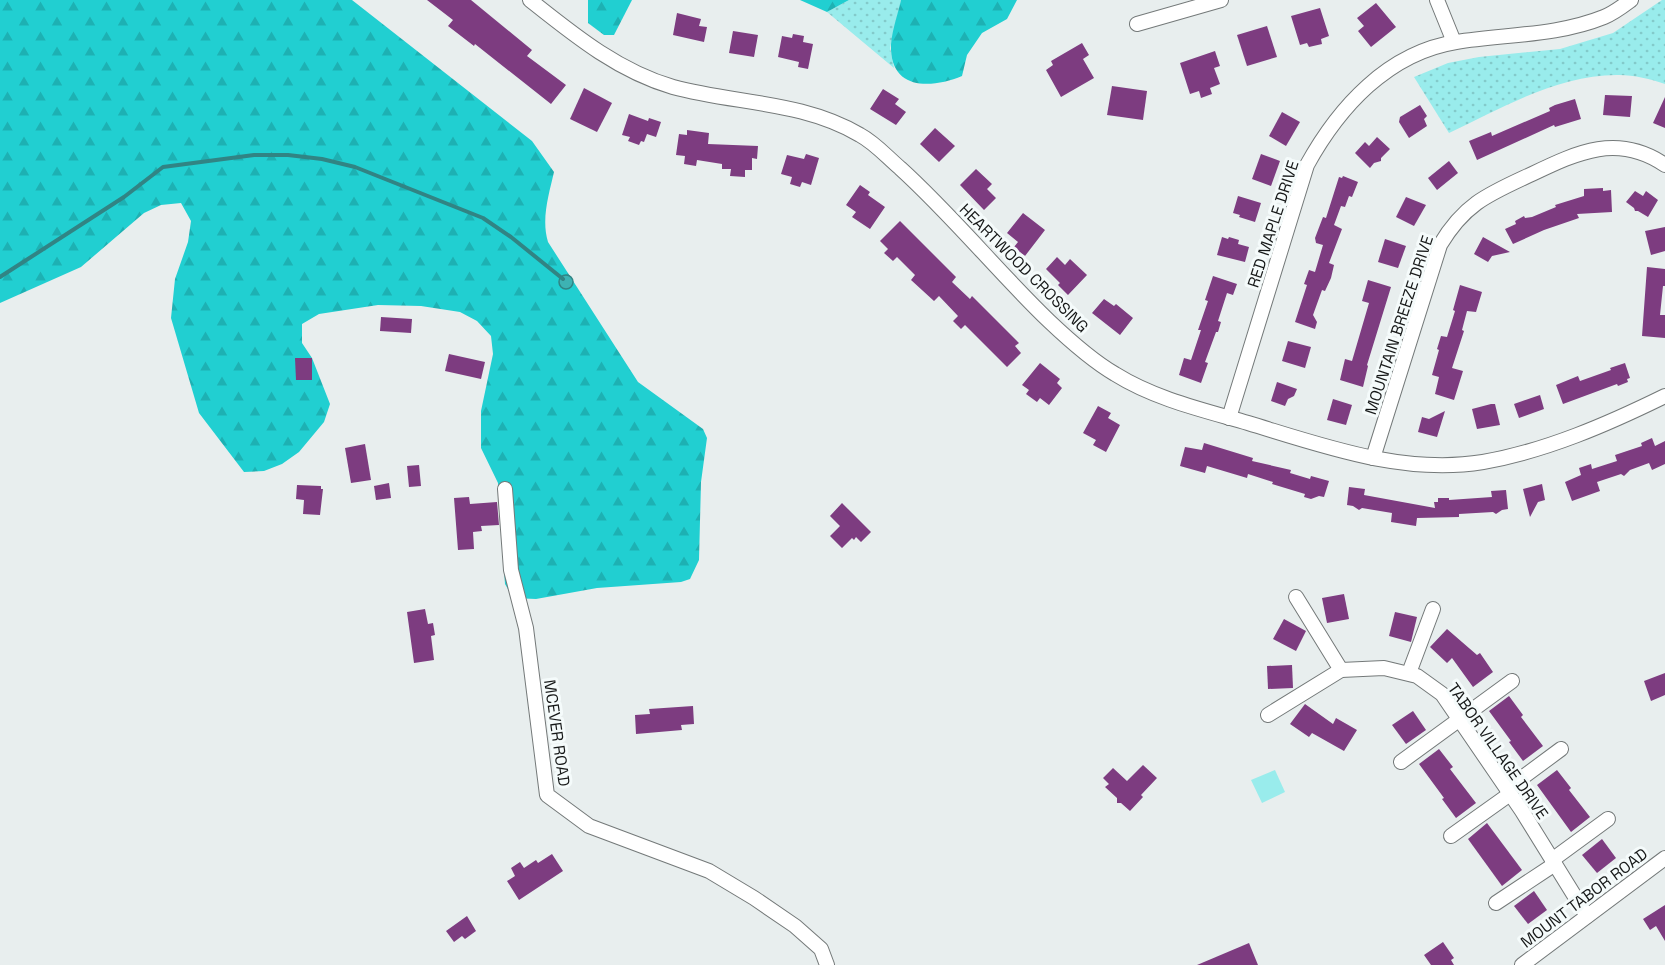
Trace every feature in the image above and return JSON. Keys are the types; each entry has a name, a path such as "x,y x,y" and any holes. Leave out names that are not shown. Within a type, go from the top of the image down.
{"street":[{"name":"HEARTWOOD CROSSING","path":"530,0 584,42 613,61 644,76 673,87 804,111 839,123 865,137 922,189 1049,321 1115,374 1146,390 1229,418 1341,450 1411,464 1445,465 1481,462 1523,453 1636,410 1665,396"},
{"path":"1137,24 1221,0"},
{"path":"1437,0 1454,42"},
{"name":"RED MAPLE DRIVE","path":"1229,418 1307,165 1323,136 1360,92 1402,61 1428,50 1454,42 1557,31 1606,16 1631,0"},
{"name":"MOUNTAIN BREEZE DRIVE","path":"1373,458 1440,245 1450,227 1465,211 1487,195 1590,149 1612,147 1637,150 1665,165"},
{"name":"MCEVER ROAD","path":"505,489 511,570 526,628 548,795 589,826 709,871 754,898 795,926 821,949 827,965"},
{"path":"1268,715 1341,670 1296,597"},
{"path":"1409,673 1433,609"},
{"name":"TABOR VILLAGE DRIVE","path":"1341,670 1384,668 1409,673 1417,675 1442,694 1509,791 1587,916"},
{"path":"1401,762 1512,681"},
{"path":"1451,836 1561,749"},
{"path":"1496,903 1554,862 1608,819"},
{"name":"MOUNT TABOR ROAD","path":"1522,965 1665,858"}],"shaded area":[{"path":"849,0 901,0 890,48 894,68 827,12"},
{"path":"1665,0 1665,84 1625,75 1575,80 1531,94 1449,133 1414,77 1448,63 1479,57 1560,49 1613,33"},
{"path":"563,275 569,275 573,282 569,289 563,289 559,285 559,279"},
{"path":"1275,770 1285,792 1262,803 1251,780"}],"green space":[{"path":"0,0 352,0 532,141 554,172 545,224 548,242 638,382 703,429 707,438 701,482 699,560 690,579 681,582 597,588 536,599 513,598 505,584 498,483 481,448 481,411 493,354 491,336 477,321 460,312 421,306 378,305 319,314 302,324 302,343 312,358 330,404 324,422 299,452 282,464 264,471 244,472 199,413 171,318 175,279 188,242 191,221 181,203 161,205 144,213 81,267 0,303"},
{"path":"588,0 632,0 614,35 604,35 588,23"},
{"path":"800,0 849,0 827,12"},
{"path":"901,0 1017,0 1007,19 982,33 967,55 962,76 927,84 907,79 899,73 893,63 892,38"}],"building":[{"path":"427,0 471,0 532,50 527,56 566,85 551,104 475,44 474,46 448,26 453,20"},
{"path":"1376,3 1396,27 1371,47 1358,31 1364,26 1357,18"},
{"path":"1320,8 1329,36 1321,39 1322,44 1309,47 1307,43 1300,45 1291,16"},
{"path":"677,13 701,19 699,26 707,27 704,42 673,35"},
{"path":"1267,26 1277,57 1247,66 1237,35"},
{"path":"733,31 758,35 754,57 729,53"},
{"path":"793,34 804,36 803,42 813,44 808,69 798,67 799,62 778,57 782,36 792,38"},
{"path":"1082,43 1089,55 1083,59 1094,78 1061,97 1046,70 1053,65 1051,61"},
{"path":"1215,51 1220,66 1214,68 1220,84 1210,88 1212,94 1201,98 1199,91 1190,94 1180,63"},
{"path":"1112,86 1147,91 1143,120 1107,115"},
{"path":"584,88 612,103 597,132 570,119"},
{"path":"883,89 899,99 895,104 906,112 896,125 870,109"},
{"path":"1605,95 1632,96 1630,117 1603,115"},
{"path":"1665,97 1665,128 1653,123"},
{"path":"1575,99 1581,119 1555,127 1554,125 1477,160 1469,141 1491,132 1492,136 1550,111 1549,108 1555,105"},
{"path":"1420,105 1427,116 1424,119 1427,126 1409,138 1399,122 1400,117"},
{"path":"1282,112 1300,122 1286,146 1269,136"},
{"path":"629,114 648,121 649,118 661,122 656,137 647,134 644,142 641,141 639,145 628,141 630,137 622,135"},
{"path":"935,128 955,146 939,162 920,144"},
{"path":"687,130 709,133 708,144 758,146 757,159 752,158 752,170 745,170 745,177 730,176 731,169 722,169 722,164 697,160 696,166 684,164 685,156 676,155 679,134 687,135"},
{"path":"1377,137 1390,149 1381,161 1374,163 1370,168 1355,153 1365,142 1369,146"},
{"path":"806,154 819,158 811,185 802,182 800,187 790,184 792,177 781,174 787,155 804,159"},
{"path":"1261,154 1280,161 1271,186 1252,179"},
{"path":"1449,161 1458,173 1437,190 1428,178"},
{"path":"976,169 992,184 987,189 996,198 984,210 960,185"},
{"path":"1343,176 1358,182 1345,207 1341,206 1334,225 1342,229 1329,263 1334,265 1331,278 1325,291 1322,290 1313,315 1317,322 1315,329 1295,322 1307,285 1304,284 1309,270 1315,272 1323,245 1316,243 1315,238 1323,217 1326,218 1339,177"},
{"path":"860,185 870,192 868,195 885,207 870,229 852,217 856,212 846,205"},
{"path":"1603,188 1603,191 1611,190 1612,212 1577,214 1579,218 1513,244 1505,229 1516,224 1515,221 1524,216 1525,218 1532,217 1556,207 1555,205 1584,196 1584,189"},
{"path":"1635,191 1643,196 1646,191 1658,200 1648,217 1635,211 1626,202"},
{"path":"1238,196 1261,203 1255,222 1233,213"},
{"path":"1406,197 1426,205 1414,226 1396,217"},
{"path":"1023,213 1045,230 1025,256 1014,247 1018,242 1007,233"},
{"path":"900,221 956,277 952,282 970,299 972,296 1019,343 1015,346 1021,353 1007,367 965,325 961,329 953,321 958,316 939,296 934,301 911,280 915,275 897,257 893,261 884,253 888,249 880,241"},
{"path":"1665,227 1665,251 1651,255 1645,231"},
{"path":"1222,237 1239,240 1238,244 1249,247 1245,262 1217,255"},
{"path":"1483,237 1510,252 1492,256 1488,262 1474,254"},
{"path":"1385,239 1406,246 1398,268 1378,262"},
{"path":"1057,257 1065,265 1070,259 1087,275 1068,295 1046,269"},
{"path":"1647,267 1665,269 1665,286 1663,286 1660,315 1665,315 1665,338 1642,336"},
{"path":"1213,276 1237,284 1233,295 1227,293 1218,321 1221,322 1205,362 1208,363 1201,383 1179,375 1184,358 1191,360 1201,330 1198,330 1208,301 1205,300"},
{"path":"1368,280 1391,287 1367,365 1363,387 1340,380 1345,359 1352,361 1369,303 1362,301"},
{"path":"1460,285 1482,292 1476,312 1467,311 1462,330 1464,331 1452,368 1463,371 1454,400 1435,394 1439,377 1432,375 1441,336 1447,337"},
{"path":"1104,299 1114,306 1116,304 1133,318 1120,335 1092,313"},
{"path":"381,317 412,319 411,333 380,331"},
{"path":"1288,341 1311,347 1305,368 1282,361"},
{"path":"449,354 485,362 481,379 445,371"},
{"path":"295,358 312,358 312,380 296,380"},
{"path":"1040,363 1060,379 1057,383 1062,388 1049,405 1040,398 1037,402 1026,394 1029,390 1022,385"},
{"path":"1625,363 1630,378 1627,379 1628,382 1563,404 1556,385 1578,376 1580,381"},
{"path":"1277,382 1297,389 1285,406 1271,401"},
{"path":"1540,395 1544,409 1519,418 1514,404"},
{"path":"1333,399 1352,405 1346,425 1327,420"},
{"path":"1495,404 1500,425 1477,429 1472,409"},
{"path":"1098,406 1111,413 1108,418 1120,425 1106,452 1093,445 1096,440 1083,433"},
{"path":"1445,411 1437,437 1418,432 1422,417 1429,419"},
{"path":"1652,438 1655,446 1665,441 1665,464 1652,470 1649,463 1630,470 1624,476 1621,474 1597,482 1600,491 1572,501 1565,482 1581,475 1579,468 1591,464 1592,469 1617,461 1615,455 1642,446 1641,443"},
{"path":"1204,443 1253,458 1252,461 1291,470 1290,473 1310,479 1311,476 1329,481 1324,497 1311,499 1304,497 1305,494 1248,474 1247,478 1207,466 1205,473 1180,466 1185,447 1202,450"},
{"path":"365,444 371,480 351,483 345,448"},
{"path":"419,465 421,486 409,487 407,466"},
{"path":"389,483 391,498 376,500 374,486"},
{"path":"1542,484 1545,500 1538,502 1530,517 1523,489"},
{"path":"297,485 321,486 323,489 320,515 303,514 304,500 296,499"},
{"path":"1349,487 1365,489 1364,495 1435,508 1434,502 1438,502 1438,498 1449,498 1449,500 1492,497 1491,491 1506,490 1508,509 1496,514 1493,512 1459,514 1459,517 1417,518 1416,526 1391,522 1392,513 1362,508 1359,510 1347,505"},
{"path":"469,497 470,504 497,502 499,525 481,526 482,531 473,532 474,549 458,550 454,498"},
{"path":"842,503 871,532 861,542 856,537 854,540 852,538 842,548 830,536 840,526 830,516"},
{"path":"1344,594 1349,619 1327,623 1322,598"},
{"path":"425,609 428,624 433,623 435,635 431,636 434,660 414,663 407,612"},
{"path":"1395,612 1417,617 1411,642 1389,636"},
{"path":"1284,619 1306,631 1296,651 1273,639"},
{"path":"1447,629 1477,655 1480,653 1493,672 1473,687 1452,658 1447,663 1430,647"},
{"path":"1292,665 1293,688 1268,689 1267,666"},
{"path":"1665,673 1665,695 1651,701 1644,681"},
{"path":"1509,696 1523,715 1521,717 1543,746 1523,761 1489,711"},
{"path":"1305,704 1333,724 1336,718 1357,730 1344,751 1312,733 1309,737 1290,724"},
{"path":"693,706 694,724 681,725 682,730 636,734 635,715 650,714 649,709"},
{"path":"1413,711 1426,730 1406,744 1392,725"},
{"path":"1439,749 1453,767 1450,769 1476,803 1456,818 1419,764"},
{"path":"1143,765 1157,778 1130,811 1121,803 1117,803 1117,798 1105,787 1109,784 1103,778 1113,768 1127,781"},
{"path":"1557,770 1590,817 1571,832 1537,785"},
{"path":"1487,823 1522,870 1502,886 1468,839"},
{"path":"1602,839 1616,858 1597,873 1582,855"},
{"path":"552,854 563,871 519,900 507,881 515,876 511,868 520,862 524,868"},
{"path":"1534,891 1547,910 1528,924 1514,906"},
{"path":"1665,905 1665,941 1656,926 1650,930 1643,919"},
{"path":"467,916 476,931 465,939 462,936 454,942 446,931"},
{"path":"1443,942 1454,958 1451,960 1454,965 1431,965 1424,955"},
{"path":"1249,943 1258,965 1197,965"}],"waterway":[{"path":"0,277 124,197 163,167 254,155 288,155 322,159 355,167 483,218 511,237 563,279"}]}
